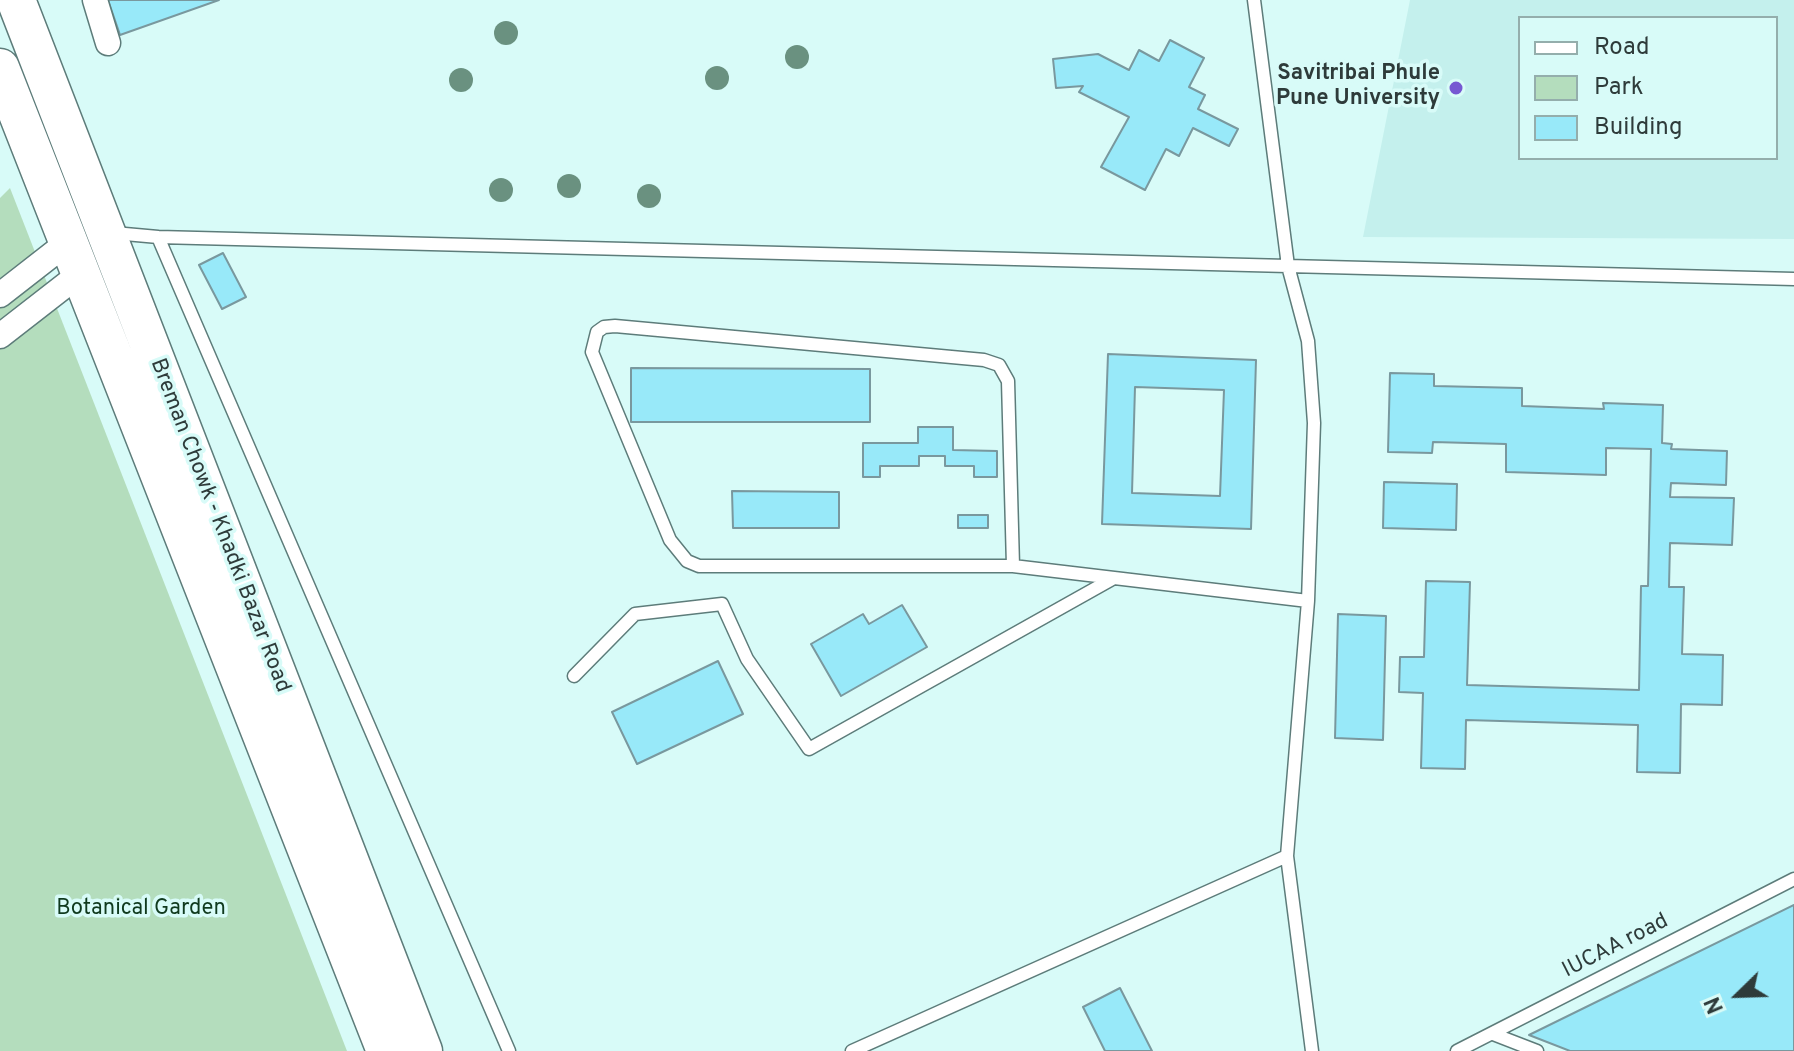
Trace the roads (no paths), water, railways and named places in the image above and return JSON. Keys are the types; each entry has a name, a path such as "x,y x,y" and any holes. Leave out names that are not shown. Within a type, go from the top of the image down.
{"main road":[{"name":"Breman Chowk - Khadki Bazar Road","path":"16,0 423,1051"},
{"path":"2,77 40,66"},
{"name":"Breman Chowk - Khadki Bazar Road","path":"2,77 386,1051"}],"street":[{"path":"95,0 108,43"},
{"path":"0,295 74,258"},
{"path":"0,336 74,258"}],"lane":[{"path":"1254,0 1288,266 1308,341 1314,423 1308,601 1287,856 1312,1051"},
{"path":"105,232 158,237 1794,279"},
{"path":"158,237 509,1051"},
{"path":"1013,566 1008,381 999,365 984,360 615,326 604,327 597,332 592,352 670,540 687,561 710,568 1013,566 1308,601"},
{"path":"574,676 635,614 722,604 747,659 809,749 1114,578"},
{"path":"852,1051 1287,856"},
{"name":"IUCAA road","path":"1457,1051 1794,879"},
{"path":"1493,1034 1537,1051"}],"place":[{"name":"Savitribai Phule Pune University","path":"1456,88"}],"park label":[{"name":"Botanical Garden","path":"141,910"}]}
